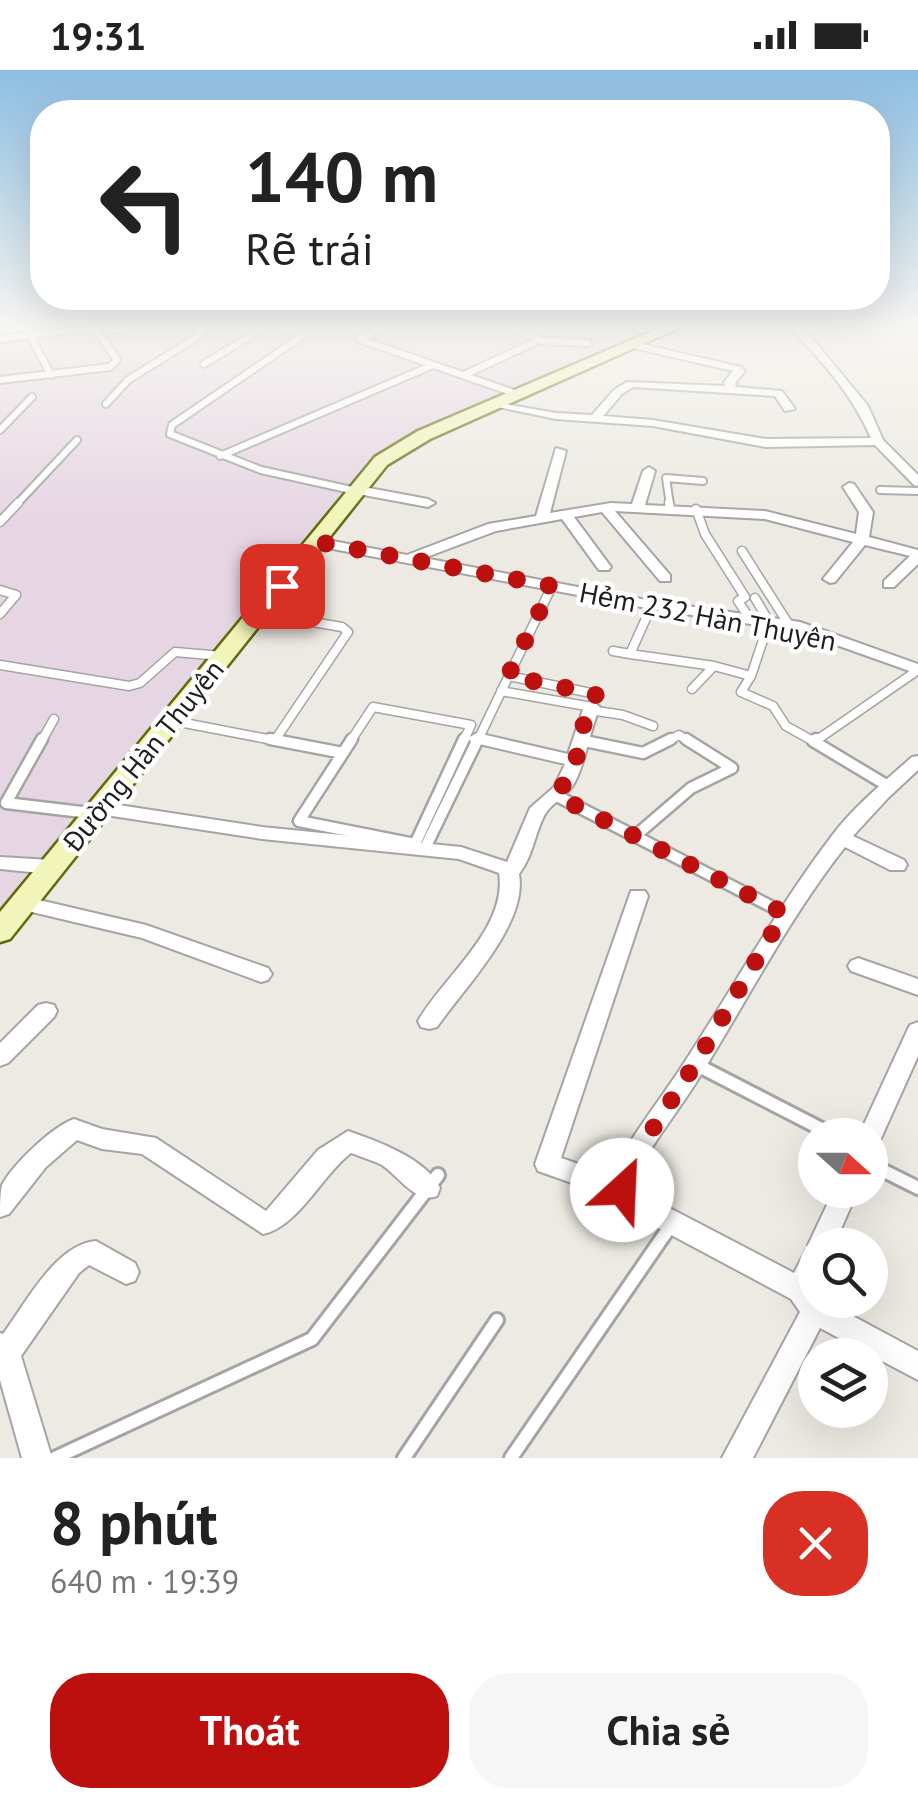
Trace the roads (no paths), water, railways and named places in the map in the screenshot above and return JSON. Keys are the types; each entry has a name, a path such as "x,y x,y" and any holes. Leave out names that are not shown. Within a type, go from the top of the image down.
{"street":[{"name":"Đường Hàn Thuyên","path":"0,932 357,490 397,449 529,389"},
{"path":"596,417 623,389"},
{"path":"711,389 778,393 789,409"},
{"path":"848,389 864,408 878,440 918,482"},
{"path":"494,404 556,416 596,417 766,443 878,440"},
{"path":"542,518 560,452"},
{"path":"637,508 649,471"},
{"path":"830,579 862,538 866,512 849,486"},
{"path":"357,490 428,503"},
{"path":"408,559 465,536 565,514 605,508 696,510 798,520 918,555 889,584"},
{"path":"605,508 665,578"},
{"path":"565,514 604,568"},
{"name":"Hẻm 232 Hàn Thuyên","path":"318,542 652,605 826,633 918,670"},
{"path":"429,1021 507,913 510,872 531,836 538,809 557,796 576,761 591,709"},
{"path":"478,738 576,761"},
{"path":"798,1295 628,1199 622,1190 622,1176 695,1064 784,913 840,837 888,786 918,761"},
{"path":"97,811 262,833 425,848 477,857 510,872"},
{"path":"840,837 897,864"},
{"path":"0,863 51,868"},
{"path":"622,1190 547,1164 638,896"},
{"path":"22,904 146,932 261,974"},
{"path":"858,966 918,987"},
{"path":"0,1057 46,1011"},
{"path":"879,1118 918,1031"},
{"path":"0,1206 37,1160 74,1129 102,1139 147,1145 263,1222 273,1220 328,1157 348,1141 433,1182"},
{"path":"37,1458 3,1350 70,1265 84,1254 96,1252 126,1272"},
{"path":"738,1458 800,1318"},
{"path":"837,1318 918,1366"}],"lane":[{"path":"106,404 120,389"},
{"path":"226,389 172,426 170,434 220,456 310,486 357,490"},
{"path":"220,456 377,389"},
{"path":"502,389 517,394"},
{"path":"0,430 32,396"},
{"path":"0,522 77,440"},
{"path":"670,509 666,478 703,481"},
{"path":"880,490 918,491"},
{"path":"696,510 705,534 744,597 738,602 750,619"},
{"path":"742,551 788,625"},
{"path":"425,848 552,586"},
{"path":"0,590 16,595 0,614"},
{"path":"755,598 769,622 751,676 741,692 773,706 786,726 888,786"},
{"path":"630,654 652,605"},
{"path":"260,612 342,627 348,632 274,740"},
{"path":"612,651 714,666 751,676"},
{"path":"0,665 129,686 140,683 175,652 224,656"},
{"path":"692,689 714,666"},
{"path":"813,740 918,670"},
{"path":"508,676 596,694 591,709"},
{"path":"500,691 623,715 653,726"},
{"path":"373,707 471,725 415,844 299,821 343,753 373,707"},
{"path":"54,718 6,803 97,811"},
{"path":"172,720 343,753"},
{"path":"579,740 643,752 678,735 732,768 691,788 634,837"},
{"path":"557,796 784,913"},
{"path":"695,1064 800,1118"},
{"path":"888,1173 918,1188"},
{"path":"56,1458 312,1339 433,1182"},
{"path":"511,1458 671,1225"},
{"path":"404,1458 497,1320"}]}
